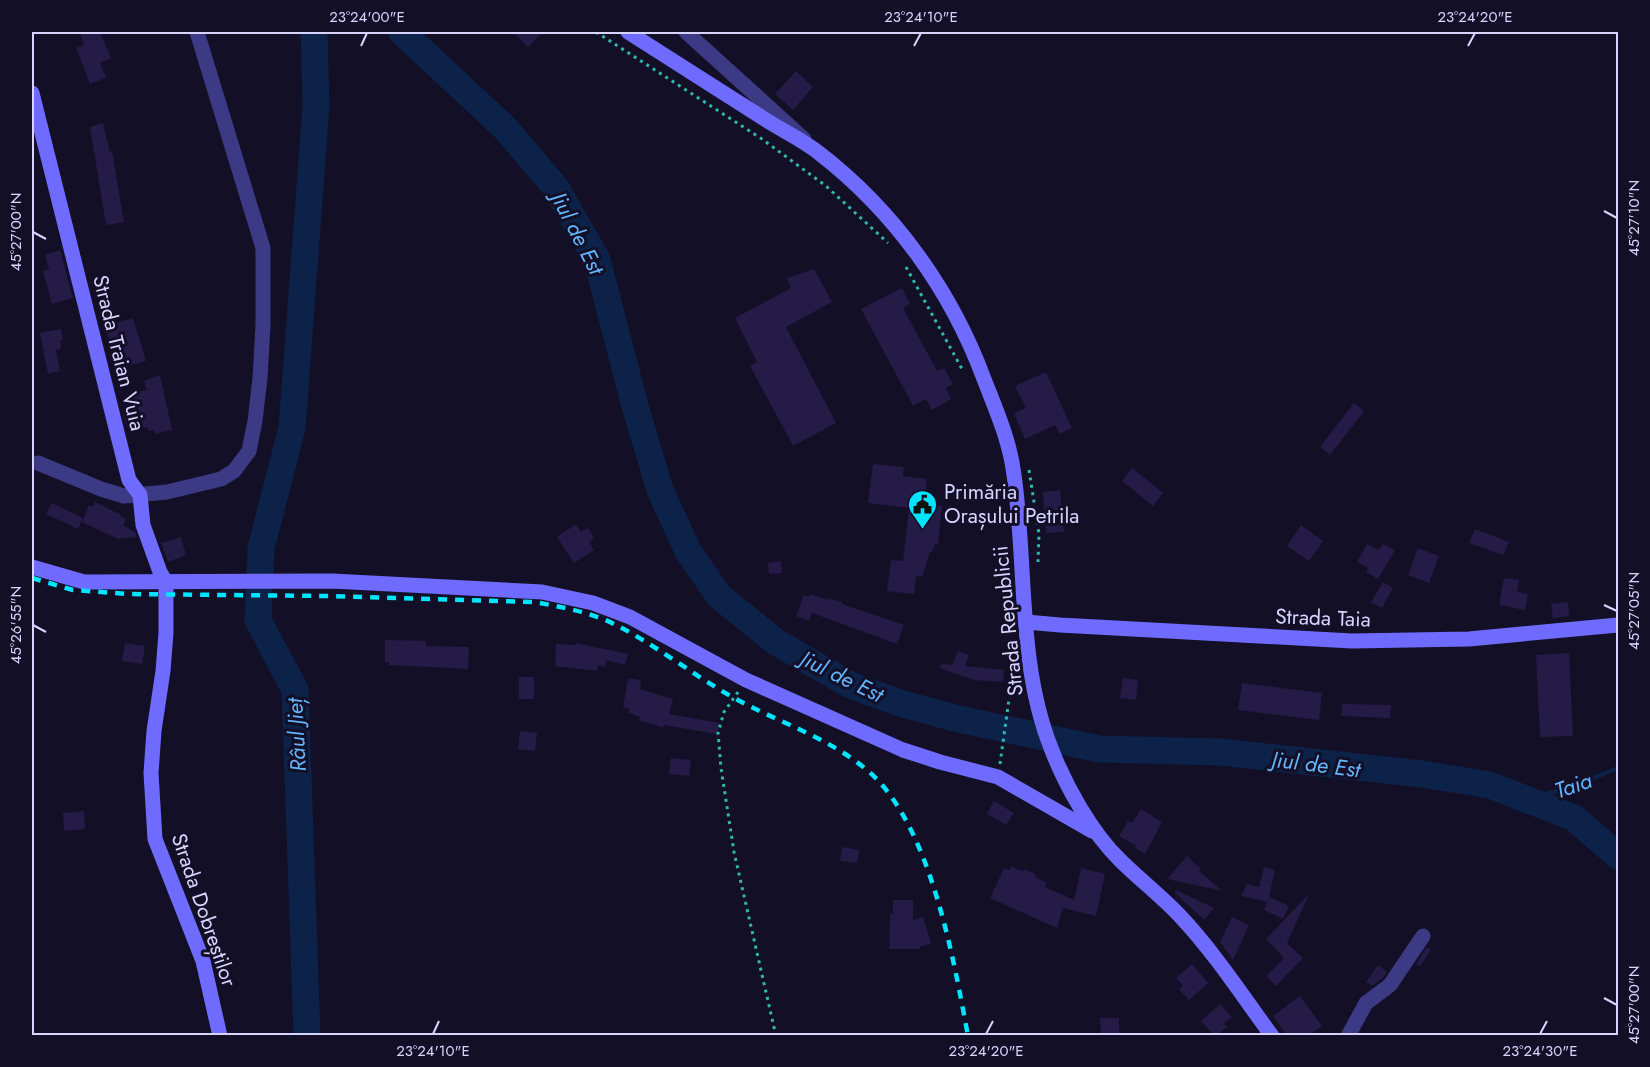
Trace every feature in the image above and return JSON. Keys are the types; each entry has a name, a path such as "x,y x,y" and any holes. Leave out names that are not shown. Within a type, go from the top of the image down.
{"street":[{"path":"38,463 124,496 167,492 221,479 234,471 249,452 255,421 263,326 263,248 197,32"},
{"name":"Strada Republicii","path":"628,32 817,151"},
{"name":"Strada Republicii","path":"686,32 847,176 912,244 934,278 975,353 1007,440 1013,464 1030,657 1041,721 1051,750 1095,832 1119,860 1180,916 1209,950 1272,1035"},
{"name":"Strada Traian Vuia","path":"32,101 129,480 140,495 143,525 160,572 166,582 166,619"},
{"path":"32,567 84,582 332,581 542,592 593,603 630,617 746,680 903,750 998,777 1095,832"},
{"name":"Strada Dobreștilor","path":"166,619 163,671 154,731 151,773 155,839 203,962 220,1035"},
{"name":"Strada Taia","path":"1026,622 1352,640 1469,639 1618,625"},
{"path":"1348,1035 1366,1003 1390,985 1423,936"}],"path":[{"path":"596,32 762,139 808,172 890,245"},
{"path":"904,263 965,375"},
{"path":"1027,463 1032,482 1037,523 1038,565"},
{"path":"746,680 724,712 718,733 734,852 776,1035"},
{"path":"998,777 1009,699"}],"building":[{"path":"80,32 100,32 111,58 100,63 106,78 90,84 76,48 84,45"},
{"path":"513,32 543,32 528,47"},
{"path":"796,71 813,87 793,110 775,94"},
{"path":"103,123 110,152 112,151 124,222 106,225 90,127"},
{"path":"60,250 73,298 52,304 43,271 49,269 45,255"},
{"path":"814,269 832,302 786,327 836,423 793,446 750,366 757,362 735,318 791,288 787,278"},
{"path":"902,288 910,304 903,308 937,371 944,368 953,384 946,388 951,399 932,410 926,399 913,406 861,309"},
{"path":"133,318 146,361 118,369 105,326"},
{"path":"61,329 63,340 60,341 61,349 56,350 60,371 48,374 40,333"},
{"path":"1046,372 1072,428 1060,434 1055,425 1025,439 1014,413 1026,408 1015,386"},
{"path":"160,375 172,430 155,434 154,430 148,431 147,427 134,430 133,423 126,424 122,409 126,408 125,403 129,402 128,394 147,390 144,381"},
{"path":"1354,403 1364,411 1330,455 1320,447"},
{"name":"Primăria Orașului Petrila","path":"873,464 904,467 903,476 927,479 924,504 942,506 938,545 935,544 930,552 922,577 916,576 914,594 887,591 891,560 903,561 909,508 868,503"},
{"path":"1132,468 1163,493 1153,506 1122,481"},
{"path":"1060,490 1064,532 1046,533 1043,492"},
{"path":"95,502 126,519 123,525 135,532 137,537 118,539 82,522 89,505 93,507"},
{"path":"52,503 83,518 78,529 46,514"},
{"path":"576,524 581,532 588,528 594,538 589,542 594,550 574,563 557,537"},
{"path":"1301,525 1323,541 1309,561 1287,546"},
{"path":"1475,529 1509,542 1503,555 1469,543"},
{"path":"181,537 186,555 168,562 161,543"},
{"path":"1367,544 1379,550 1383,544 1395,550 1378,579 1366,572 1368,568 1357,562"},
{"path":"1418,548 1439,556 1429,583 1408,575"},
{"path":"781,561 782,573 769,574 768,563"},
{"path":"1504,578 1519,580 1517,592 1528,594 1525,610 1499,605"},
{"path":"1383,582 1393,588 1382,608 1371,602"},
{"path":"810,594 842,602 842,604 904,625 897,644 812,613 809,621 796,616 804,595 809,597"},
{"path":"1568,602 1569,616 1553,618 1551,604"},
{"path":"385,640 426,641 426,646 469,647 468,669 389,665 389,662 385,662"},
{"path":"125,643 145,646 142,664 122,661"},
{"path":"576,643 628,654 625,665 606,660 605,667 598,665 597,671 555,666 556,644 576,645"},
{"path":"958,651 969,655 965,666 1004,670 1003,682 974,680 940,668 941,664 952,665"},
{"path":"1569,653 1573,736 1540,737 1536,655"},
{"path":"519,677 534,677 534,699 519,699"},
{"path":"628,678 641,680 640,689 673,699 669,714 719,723 717,734 664,725 663,728 639,720 640,717 628,713 630,709 623,707"},
{"path":"1123,678 1138,680 1136,700 1120,698"},
{"path":"1242,683 1322,693 1319,720 1238,710"},
{"path":"1342,704 1391,705 1390,718 1341,716"},
{"path":"520,731 537,733 535,751 518,749"},
{"path":"671,758 691,760 689,776 669,774"},
{"path":"994,801 1014,813 1006,825 987,814"},
{"path":"1141,809 1162,822 1145,854 1119,836 1128,821 1132,823"},
{"path":"84,811 85,829 64,831 63,813"},
{"path":"842,847 859,850 857,863 840,861"},
{"path":"1187,856 1201,869 1199,871 1222,891 1167,879"},
{"path":"1011,866 1023,872 1024,869 1036,874 1035,877 1047,883 1045,887 1074,900 1081,868 1105,874 1096,916 1063,908 1057,928 990,898 1004,868 1009,870"},
{"path":"1264,867 1275,870 1268,902 1241,896 1247,884 1259,887"},
{"path":"1176,890 1214,908 1204,920 1175,893"},
{"path":"1307,896 1287,943 1303,958 1276,986 1266,976 1284,958 1266,939"},
{"path":"1270,897 1289,906 1283,919 1264,910"},
{"path":"893,900 913,900 913,920 923,917 931,943 920,949 889,949 890,914 893,914"},
{"path":"1232,917 1249,925 1233,960 1220,942"},
{"path":"1427,947 1431,950 1420,966 1416,964"},
{"path":"1192,964 1208,983 1189,1000 1179,989 1183,986 1176,978"},
{"path":"1378,965 1387,972 1372,986 1366,982"},
{"path":"1300,996 1322,1026 1309,1035 1287,1035 1273,1016"},
{"path":"1220,1004 1232,1017 1224,1024 1227,1027 1217,1035 1213,1035 1201,1021"},
{"path":"1100,1018 1119,1018 1119,1035 1101,1035"}],"waterway":[{"name":"Râul Jieț","path":"307,1036 295,690 258,620 261,548 292,428 316,106 314,32"},
{"name":"Jiul de Est","path":"402,32 505,128 556,188 597,260 635,406 660,490 688,551 719,596 776,642 850,685 900,703 954,718 1099,749 1220,752 1422,774 1490,785 1574,818 1618,856"},
{"name":"Taia","path":"1527,799 1569,788 1618,768"}],"railway":[{"path":"32,578 73,590 128,594 328,596 535,602 585,613 614,624 645,641 734,698 816,737 847,755 862,766 885,789 905,818 921,852 934,890 955,967 968,1036"}],"place":[{"name":"Primăria Orașului Petrila","path":"923,530"}]}
